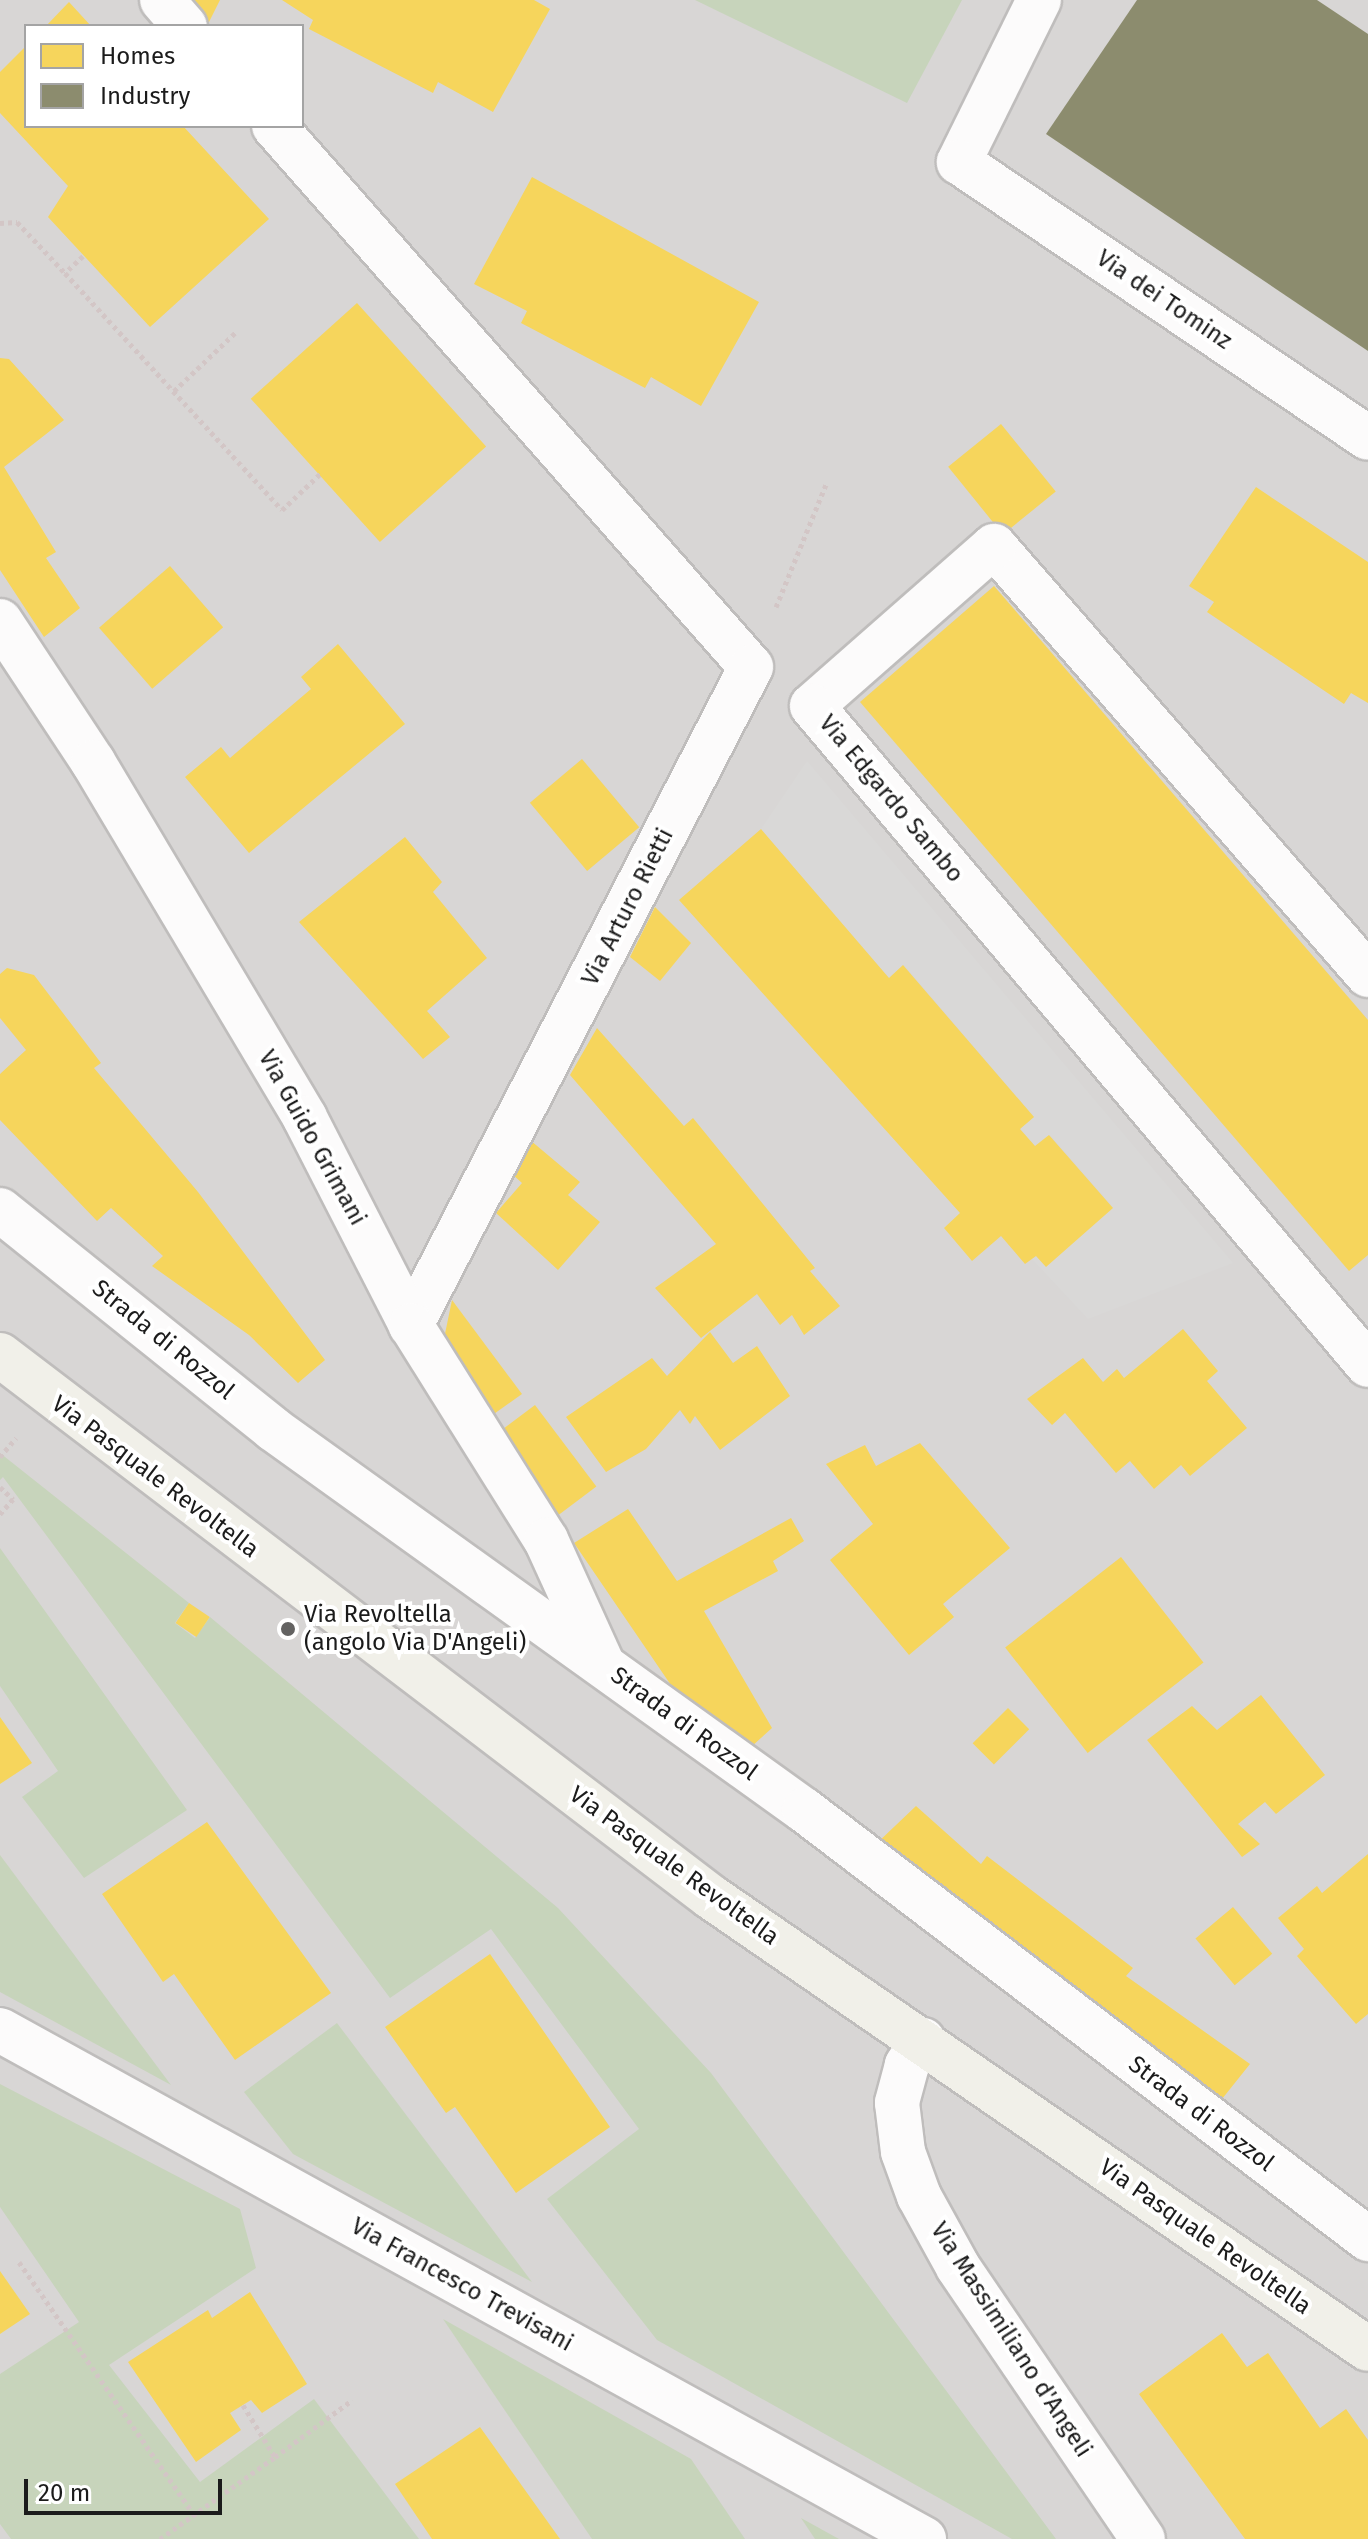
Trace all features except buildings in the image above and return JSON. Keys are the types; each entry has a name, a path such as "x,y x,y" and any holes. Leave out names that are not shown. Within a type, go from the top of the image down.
{"main road":[{"name":"Via Pasquale Revoltella","path":"0,1355 711,1897 1368,2349"}],"street":[{"path":"162,0 183,24"},
{"name":"Via dei Tominz","path":"1039,0 959,162 1368,438"},
{"path":"276,128 751,667"},
{"name":"Via Edgardo Sambo","path":"1368,975 994,546 812,706 1368,1365"},
{"name":"Via Guido Grimani","path":"0,621 93,762 305,1118 411,1325 546,1540 603,1665"},
{"name":"Via Arturo Rietti","path":"411,1325 751,667"},
{"name":"Strada di Rozzol","path":"0,1210 273,1429 804,1810 1368,2239"},
{"name":"Via Francesco Trevisani","path":"0,2030 924,2539"},
{"name":"Via Massimiliano d'Angeli","path":"923,2040 907,2065 897,2103 903,2152 919,2196 958,2267 1143,2539"}],"path":[{"path":"0,223 17,222 282,510 321,473"},
{"path":"65,273 83,256"},
{"path":"174,391 237,331"},
{"path":"751,667 827,482"},
{"path":"0,1457 19,1434"},
{"path":"0,1487 13,1499 0,1514"},
{"path":"19,2262 194,2515"},
{"path":"160,2539 352,2400"},
{"path":"243,2405 275,2457"}],"shaded area":[{"path":"0,0 1368,0 1368,2539 0,2539"},
{"path":"807,761 1233,1263 1088,1319 1032,1259 1036,1256 1046,1266 1113,1207 1050,1135 1035,1146 1020,1129 1034,1117 904,965 889,978 761,829"}],"green space":[{"path":"695,0 962,0 907,103"},
{"path":"0,1453 189,1603 175,1623 195,1638 210,1617 558,1908 711,2073 1056,2539 1012,2539 657,2340 547,2199 639,2129 491,1929 390,1998 3,1477 0,1480"},
{"path":"0,1548 187,1810 84,1878 22,1797 58,1771 0,1686"},
{"path":"0,1855 171,2085 0,1992"},
{"path":"337,2023 532,2282 293,2154 244,2092"},
{"path":"0,2084 240,2209 256,2268 109,2365 200,2482 314,2399 419,2539 11,2539 0,2524 0,2374 79,2322 0,2207"},
{"path":"443,2319 691,2459 745,2539 592,2539"},
{"path":"801,2518 839,2539 815,2539"}],"place":[{"name":"Via Revoltella (angolo Via D'Angeli)","path":"288,1629"}]}
